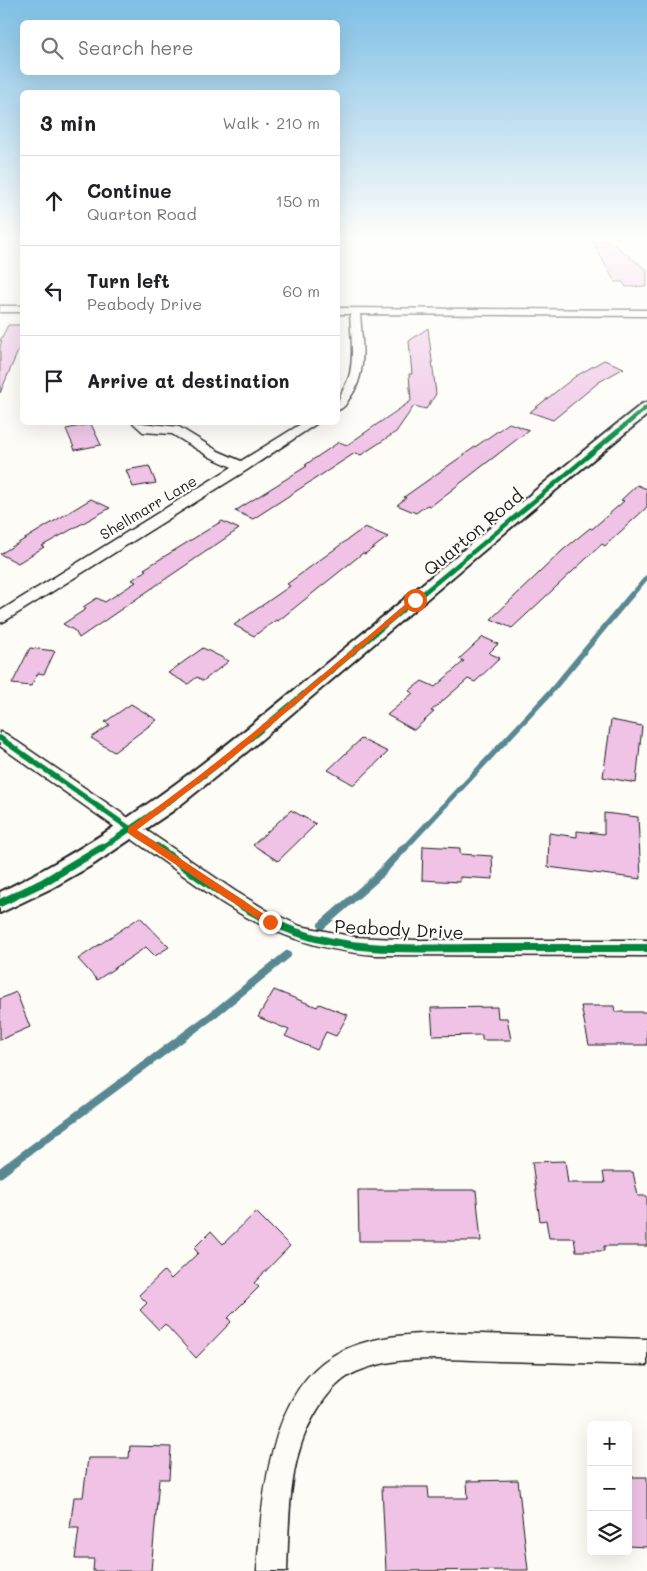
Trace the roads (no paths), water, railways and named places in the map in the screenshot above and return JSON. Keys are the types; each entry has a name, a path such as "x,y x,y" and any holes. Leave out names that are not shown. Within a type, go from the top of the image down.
{"street":[{"path":"340,311 647,313"},
{"path":"340,403 355,380 355,312"},
{"name":"Quarton Road","path":"0,903 75,866 164,808 647,407"},
{"path":"142,425 147,429 175,426 214,454 243,468"},
{"name":"Shellmarr Lane","path":"0,618 243,468 308,425"},
{"name":"Peabody Drive","path":"0,738 131,830 270,922 314,938 348,945 417,948 647,948"},
{"path":"272,1571 284,1456 307,1402 324,1380 348,1362 374,1353 403,1348 458,1347 647,1352"}],"waterway":[{"path":"631,596 647,577"},
{"path":"404,849 548,695 632,594"},
{"path":"322,925 376,878 405,847"},
{"path":"6,1168 210,1017 287,955"},
{"path":"0,1173 8,1167"}]}
